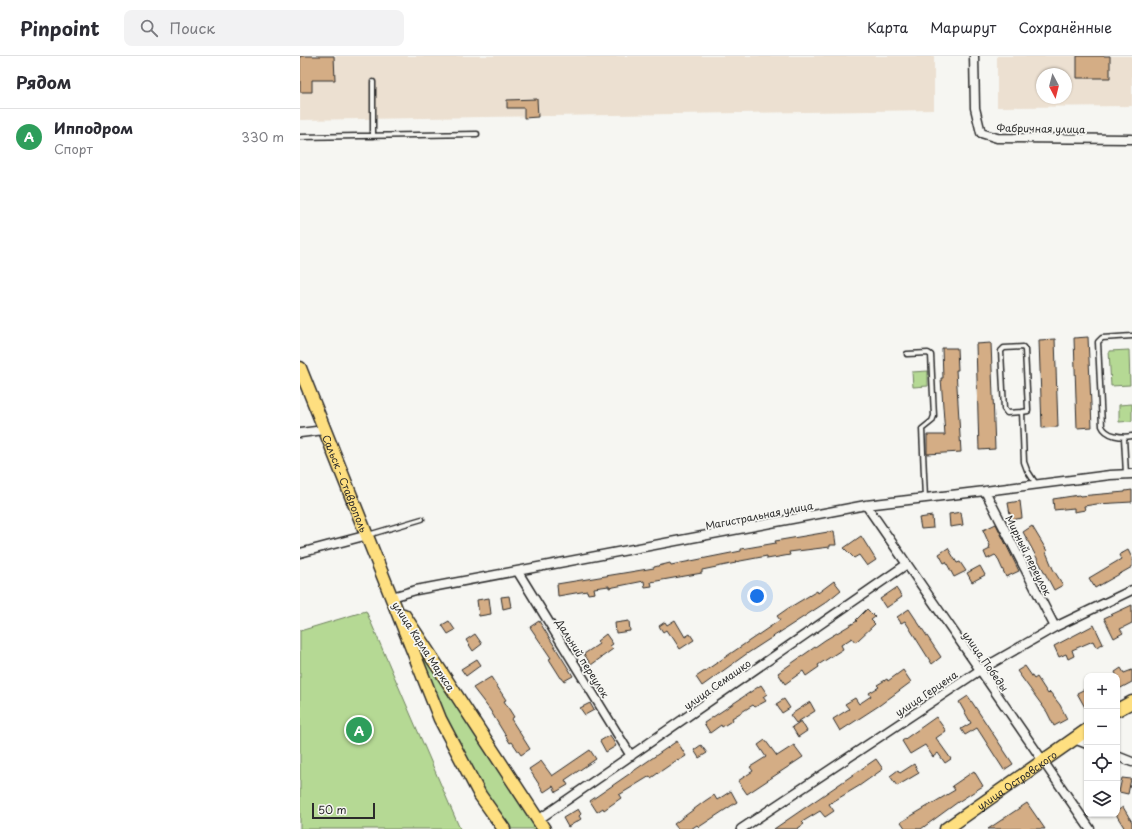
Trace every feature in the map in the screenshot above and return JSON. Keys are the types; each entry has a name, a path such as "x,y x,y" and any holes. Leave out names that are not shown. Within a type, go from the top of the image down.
{"main road":[{"name":"Сальск - Ставрополь","path":"300,368 392,597"},
{"name":"улица Карла Маркса","path":"392,597 541,825"},
{"name":"улица Карла Маркса","path":"392,597 440,719 480,795 504,829"},
{"path":"1119,709 1132,702"},
{"name":"улица Островского","path":"948,828 1084,732"}],"street":[{"name":"Фабричная улица","path":"974,56 975,108 981,133 997,138 1132,139"},
{"path":"300,433 324,430"},
{"name":"Магистральная улица","path":"392,597 416,590 518,572 866,505 985,492 1110,475 1129,474"},
{"name":"Мирный переулок","path":"985,492 1055,627"},
{"name":"улица Победы","path":"866,505 1090,829"},
{"path":"300,553 368,535"},
{"name":"улица Семашко","path":"541,825 632,756 907,564"},
{"name":"Дальний переулок","path":"518,572 632,756"},
{"name":"улица Герцена","path":"741,829 980,670 1055,627 1132,590"},
{"path":"1074,739 1084,743"},
{"path":"1120,757 1132,762"}],"lane":[{"path":"373,82 373,136"},
{"path":"300,137 477,134"},
{"path":"1132,336 1102,338 1098,342 1102,426 1107,432 1124,438 1132,436"},
{"path":"1023,347 1026,350 1028,411 1022,412 1007,413 1004,409 1001,351 1004,348 1023,347"},
{"path":"907,354 928,353 931,356 934,416 932,421 922,429 926,498"},
{"path":"1022,412 1024,462 1036,484"},
{"path":"1124,438 1129,474"},
{"path":"368,535 422,519"}],"shaded area":[{"path":"300,56 934,56 934,110 300,120"},
{"path":"997,56 1132,56 1132,106 997,107"}],"green space":[{"path":"1129,350 1130,385 1111,386 1109,351"},
{"path":"928,371 928,386 913,387 912,372"},
{"path":"1132,404 1132,421 1119,422 1119,405"},
{"path":"392,597 544,829 504,829 480,795"},
{"path":"366,611 460,829 300,829 300,631"}],"building":[{"path":"300,56 334,56 335,80 312,80 312,92 300,92"},
{"path":"1077,56 1110,56 1110,78 1077,78"},
{"path":"537,99 538,117 524,118 524,108 507,108 507,100"},
{"path":"1088,337 1092,427 1077,428 1074,338"},
{"path":"1055,339 1058,427 1042,428 1039,340"},
{"path":"991,343 995,449 979,450 976,344"},
{"path":"942,348 957,348 958,370 956,370 961,452 927,454 927,435 945,435 941,378 943,378"},
{"path":"1132,490 1132,502 1084,506 1085,510 1074,512 1074,508 1054,510 1053,499"},
{"path":"1020,501 1022,518 1011,520 1008,503"},
{"path":"961,512 963,525 950,527 949,514"},
{"path":"932,516 933,528 921,529 919,518"},
{"path":"996,524 1019,571 1006,577 997,557 995,555 987,559 984,552 990,549 990,546 983,530"},
{"path":"1032,526 1047,551 1046,552 1053,569 1063,585 1054,590 1023,532"},
{"path":"834,531 836,545 830,545 830,547 789,552 790,555 767,559 767,556 735,562 736,563 702,570 702,573 651,582 652,586 645,587 644,581 609,588 609,586 594,588 595,593 588,594 587,591 558,596 557,584 654,568 670,563 671,565 741,551 741,549 776,543 775,541"},
{"path":"861,536 876,560 867,566 859,555 854,558 844,548"},
{"path":"948,548 957,563 960,562 966,571 954,577 946,562 944,563 939,554"},
{"path":"1128,550 1132,558 1132,567 1095,588 1089,578 1121,559 1119,555"},
{"path":"980,566 985,575 972,582 967,573"},
{"path":"834,581 841,590 825,603 745,655 702,686 696,677 780,620 777,616 787,609 817,591 818,593"},
{"path":"896,588 902,597 886,608 880,599"},
{"path":"509,596 511,607 503,609 501,597"},
{"path":"489,598 491,614 479,616 477,600"},
{"path":"1132,605 1132,623 1120,629 1123,633 1114,638 1104,618"},
{"path":"867,609 875,617 871,620 875,624 858,640 855,642 852,638 841,645 843,649 818,665 819,667 806,676 803,671 785,684 778,673 825,640 857,621 856,620"},
{"path":"909,609 941,657 932,664 905,621 901,623 897,617"},
{"path":"675,620 685,637 690,634 694,640 680,649 671,635 670,636 666,630 663,632 659,626 665,622 667,625"},
{"path":"449,621 455,630 448,634 442,625"},
{"path":"539,621 573,676 564,681 549,659 551,658 530,627"},
{"path":"629,621 630,631 616,633 615,623"},
{"path":"1094,625 1103,644 1096,647 1093,641 1072,650 1074,656 1068,659 1066,654 1059,657 1054,646"},
{"path":"475,634 482,644 473,651 466,640"},
{"path":"606,634 613,644 610,646 613,649 591,665 584,654 599,644 597,641"},
{"path":"477,659 481,665 466,676 461,669"},
{"path":"1025,666 1034,679 1037,677 1048,694 1050,692 1060,705 1067,719 1054,726 1047,712 1017,671"},
{"path":"1121,668 1124,673 1132,670 1132,682 1120,688 1120,673 1115,672"},
{"path":"903,670 911,682 880,705 840,731 833,719 849,709 845,704 855,698 859,704 871,696 869,693 879,687 877,685 887,679 888,681"},
{"path":"491,677 506,700 504,701 514,717 511,719 530,749 521,755 512,742 510,743 490,710 473,688"},
{"path":"761,685 767,694 763,697 766,701 755,707 753,705 732,718 733,720 722,727 721,725 710,733 704,723"},
{"path":"1084,690 1084,706 1077,693"},
{"path":"968,696 1013,764 1004,770 977,728 965,735 961,729 971,723 959,702"},
{"path":"784,699 790,708 782,713 776,704"},
{"path":"810,702 815,711 796,723 790,715"},
{"path":"590,703 594,710 585,715 580,708"},
{"path":"936,717 946,731 936,738 951,759 945,763 938,753 933,757 925,745 910,754 902,741"},
{"path":"801,721 807,731 798,737 792,727"},
{"path":"610,735 616,746 606,752 600,741"},
{"path":"765,740 777,756 794,745 803,757 747,794 738,781 753,771 750,767 766,757 758,745"},
{"path":"677,741 686,756 678,761 677,760 651,778 650,776 619,795 621,798 604,810 603,808 597,812 590,801"},
{"path":"701,745 707,753 699,758 694,750"},
{"path":"590,750 596,759 565,780 568,785 556,792 553,786 544,792 529,769 541,761 552,776"},
{"path":"876,759 883,769 859,786 829,804 834,811 825,817 820,811 802,822 804,824 797,829 774,829"},
{"path":"914,764 919,773 897,786 890,776 898,770 900,773"},
{"path":"974,771 983,786 921,829 906,829 901,822 955,790 952,786"},
{"path":"1122,778 1131,779 1128,794 1120,792"},
{"path":"731,791 737,802 699,827 697,825 691,829 678,829 674,824 714,795 717,800"},
{"path":"1027,803 1045,829 988,829"},
{"path":"1123,807 1132,822 1132,829 1125,829 1118,817 1120,817 1120,809"},
{"path":"578,809 581,814 579,816 581,819 568,827 563,818"}],"place":[{"name":"Ипподром","path":"359,730"}]}
